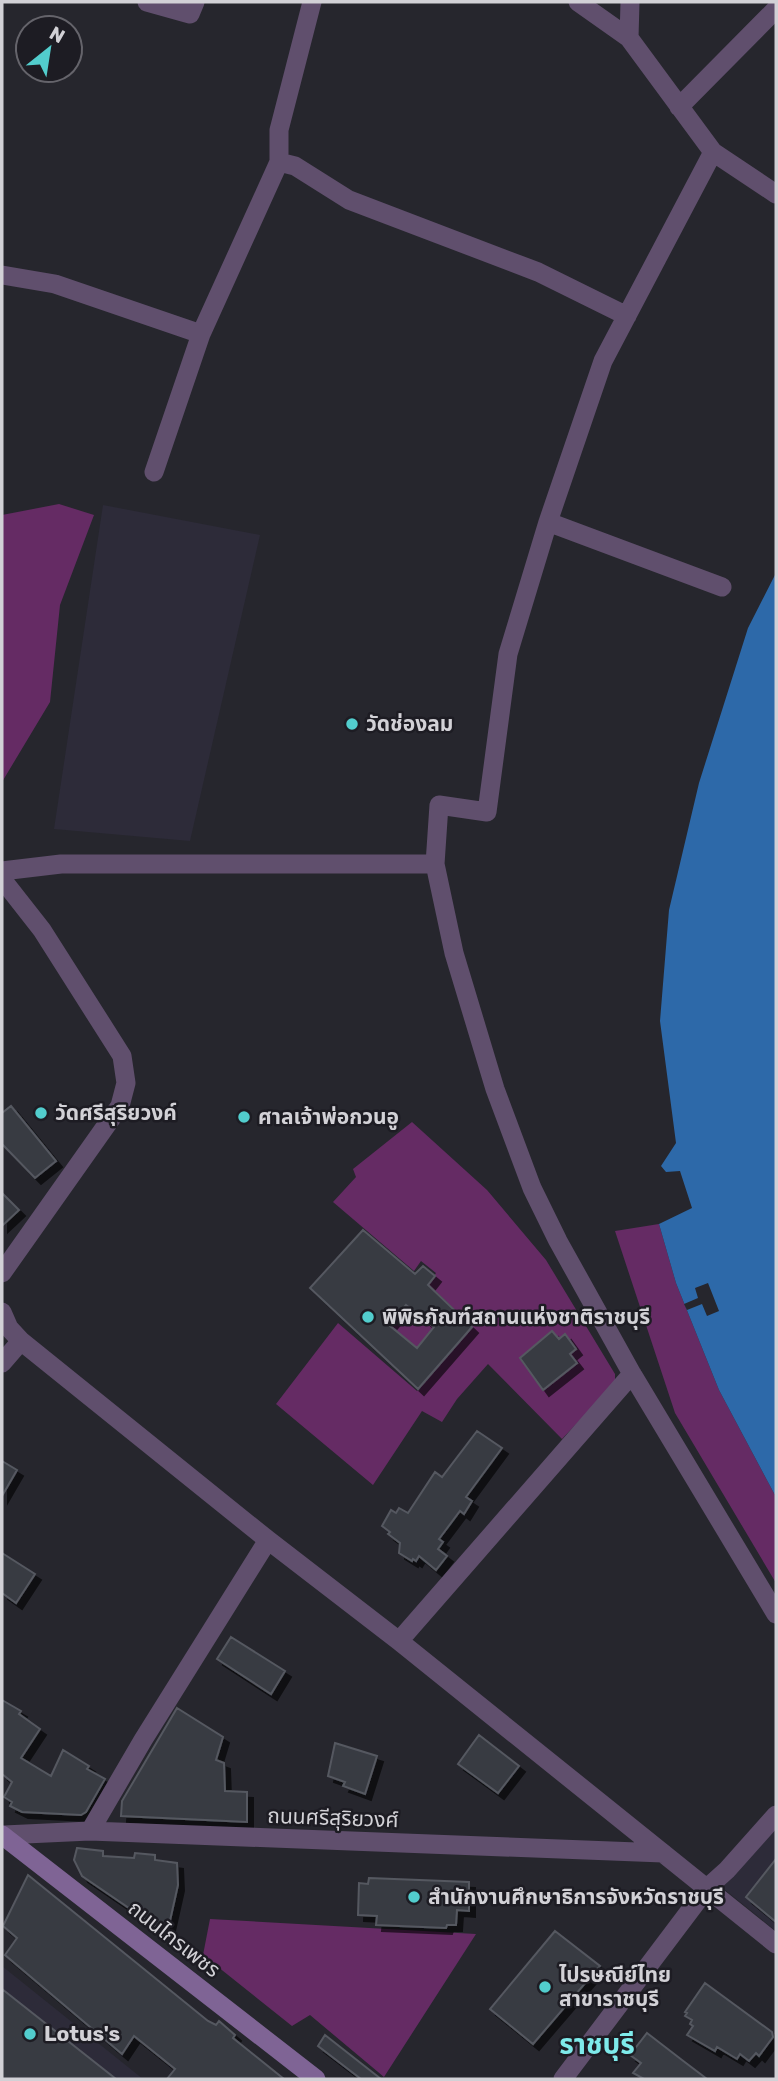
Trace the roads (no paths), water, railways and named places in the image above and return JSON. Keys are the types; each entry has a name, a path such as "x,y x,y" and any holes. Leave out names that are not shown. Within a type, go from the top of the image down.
{"main road":[{"name":"ถนนไกรเพชร","path":"3,1835 316,2079"}],"street":[{"path":"147,2 190,14 195,2"},
{"path":"154,472 201,334 279,162 279,130 312,2"},
{"path":"578,2 629,38 713,152 776,194"},
{"path":"629,38 630,2"},
{"path":"678,107 776,9"},
{"path":"713,152 603,361 548,522 508,654 487,812 439,805 435,864 454,953 495,1089 532,1188 558,1241 632,1374 776,1614"},
{"path":"279,162 295,166 349,200 538,272 626,316"},
{"path":"2,276 55,284 201,334"},
{"path":"548,522 722,587"},
{"path":"2,871 61,864 435,864"},
{"path":"2,879 42,930 122,1056 126,1083 120,1105 2,1273"},
{"path":"2,1312 9,1328 21,1341 776,1944"},
{"path":"2,1363 21,1341"},
{"path":"399,1641 632,1374"},
{"path":"90,1831 143,1740 268,1540"},
{"path":"563,2079 707,1888 727,1870 776,1815"},
{"name":"ถนนศรีสุริยวงศ์","path":"3,1835 90,1831 663,1853"}],"water":[{"path":"776,573 776,1497 719,1390 676,1283 659,1224 692,1208 680,1171 666,1172 661,1166 676,1143 660,1021 669,910 699,783 748,628"}],"place":[{"name":"วัดช่องลม","path":"352,724"},
{"name":"วัดศรีสุริยวงค์","path":"41,1113"},
{"name":"ศาลเจ้าพ่อกวนอู","path":"244,1117"},
{"name":"พิพิธภัณฑ์สถานแห่งชาติราชบุรี","path":"368,1317"},
{"name":"สำนักงานศึกษาธิการจังหวัดราชบุรี","path":"414,1897"},
{"name":"ไปรษณีย์ไทย สาขาราชบุรี","path":"545,1987"},
{"name":"Lotus's","path":"30,2034"}],"district":[{"name":"ราชบุรี","path":"597,2044"}]}
